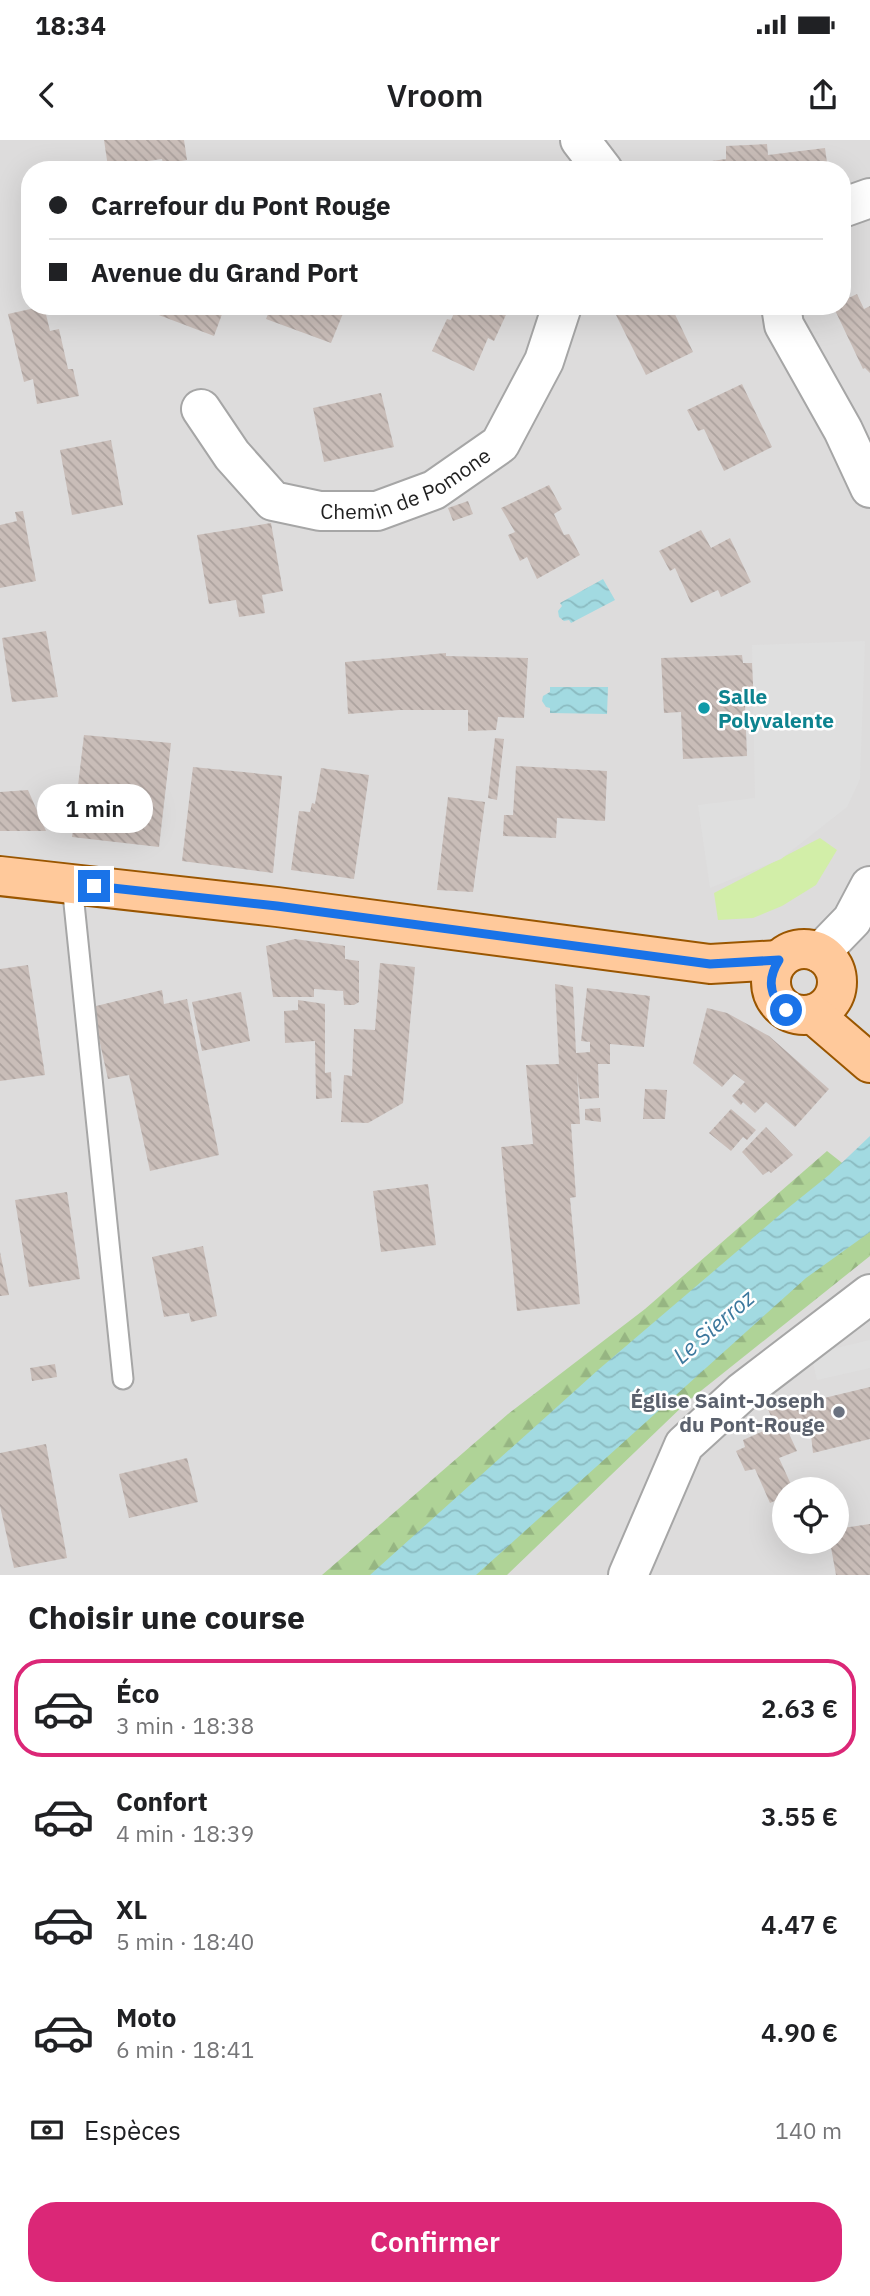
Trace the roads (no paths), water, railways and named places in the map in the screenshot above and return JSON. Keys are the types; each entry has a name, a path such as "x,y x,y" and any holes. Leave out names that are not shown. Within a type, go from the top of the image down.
{"main road":[{"path":"0,876 277,906 775,974"},
{"path":"826,982 804,1016 786,1010 774,997 775,974 798,949 810,949 868,1060"}],"street":[{"path":"580,140 596,161"},
{"path":"851,205 870,198"},
{"name":"Chemin de Pomone","path":"201,409 232,455 272,501 320,511 377,511 434,490 500,444 544,361 559,315"},
{"path":"782,315 783,325 843,430 870,488"},
{"path":"826,982 852,920 870,886"},
{"path":"628,1575 684,1445 742,1392 870,1294"}],"lane":[{"path":"72,884 123,1379"}],"water":[{"path":"603,579 615,600 571,623 559,617 558,611 562,606 560,603"},
{"path":"550,687 608,687 607,714 550,713 550,708 542,701 543,696 550,692"},
{"name":"Le Sierroz","path":"870,1136 870,1232 806,1278 476,1575 370,1575 598,1370 829,1175"}],"place":[{"name":"Salle Polyvalente","path":"704,708"},
{"name":"Église Saint-Joseph du Pont-Rouge","path":"839,1412"}]}
